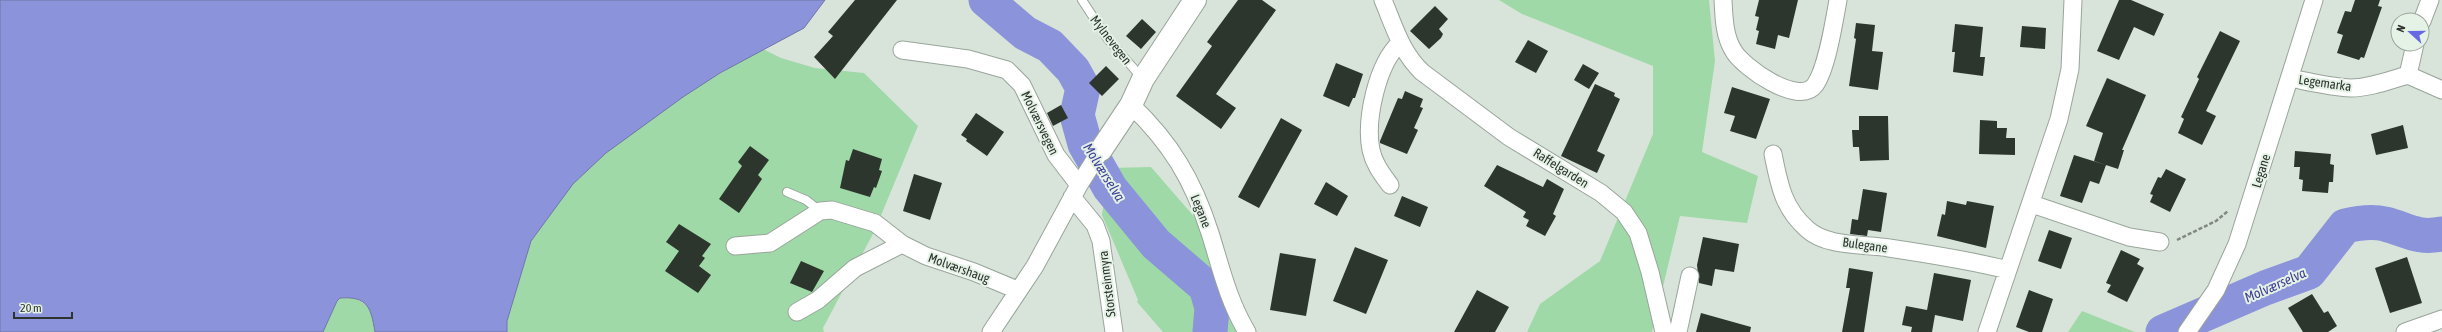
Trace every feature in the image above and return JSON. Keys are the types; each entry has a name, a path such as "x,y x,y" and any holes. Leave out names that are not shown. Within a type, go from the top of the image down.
{"street":[{"path":"991,332 1017,290 1035,266 1079,185 1131,105 1143,79 1195,0"},
{"name":"Raffelgarden","path":"1383,0 1400,43 1412,62 1459,102 1509,137 1602,193 1624,212 1638,233 1650,272 1664,332"},
{"path":"1723,0 1725,29 1733,52 1753,70 1795,92 1810,89 1814,86 1821,73 1838,0"},
{"path":"1987,332 2060,119 2068,76 2073,31 2073,0"},
{"name":"Legane","path":"2187,332 2216,290 2237,244 2248,214 2314,0"},
{"path":"2425,12 2430,0"},
{"path":"1390,185 1376,166 1371,151 1369,130 1378,78 1384,63 1400,43"},
{"name":"Molværsvegen","path":"902,50 968,59 1007,70 1022,85 1056,155 1079,185"},
{"path":"2413,52 2408,75 2442,90"},
{"name":"Legemarka","path":"2290,78 2328,86 2352,88 2379,84 2408,75"},
{"name":"Legane","path":"1131,105 1150,122 1176,155 1200,205 1225,288 1235,312 1247,332"},
{"name":"Bulegane","path":"1773,154 1780,191 1784,201 1792,214 1815,235 1829,240 1887,247 2008,270"},
{"name":"Storsteinmyra","path":"1079,185 1101,241 1114,332"},
{"path":"2032,204 2129,237 2160,242"},
{"path":"735,246 770,243 820,211"},
{"name":"Molværshaug","path":"820,211 840,212 875,223 902,244 926,256 974,272 1017,290"},
{"path":"797,312 818,300 855,268 902,244"},
{"path":"1678,332 1690,276"},
{"path":"2405,332 2442,319"}],"lane":[{"name":"Mylnevegen","path":"1082,0 1107,38 1143,79"},
{"path":"787,192 806,200 820,211"}],"path":[{"path":"2160,242 2174,241 2190,235 2231,210 2248,214"}],"green space":[{"path":"1499,0 1709,0 1715,61 1702,152 1758,176 1747,223 1680,216 1652,332 1527,332 1540,304 1600,261 1653,134 1653,66 1522,14"},
{"path":"763,49 781,58 815,68 864,73 918,126 875,230 823,328 824,332 507,332 507,321 531,240 550,211 575,183 603,156 667,107 700,85"},
{"path":"1151,167 1204,228 1228,317 1241,332 1163,332 1137,302 1138,300 1102,215 1109,168"},
{"path":"352,297 364,304 370,310 375,332 323,332 337,301 340,298"},
{"path":"2082,311 2135,332 2068,332"}],"water":[{"path":"0,0 825,0 804,28 720,73 683,97 606,153 573,184 531,241 507,321 507,332 375,332 370,310 366,305 357,299 340,298 337,301 323,332 0,332"}],"building":[{"path":"855,0 897,0 835,79 814,57 833,36 828,32"},
{"path":"1238,0 1262,0 1276,10 1216,94 1236,108 1221,129 1176,96 1212,46 1207,42"},
{"path":"1759,0 1798,0 1789,38 1778,35 1775,49 1756,44 1759,31 1756,30 1759,17 1755,16"},
{"path":"2119,0 2131,0 2164,14 2154,36 2134,27 2119,60 2097,51"},
{"path":"2355,0 2380,0 2378,6 2382,7 2364,58 2361,57 2359,60 2337,53 2343,35 2337,33 2345,11 2351,12"},
{"path":"1435,6 1448,19 1439,29 1443,34 1441,38 1429,49 1410,31"},
{"path":"1142,19 1156,32 1141,49 1126,36"},
{"path":"1856,23 1875,25 1872,51 1883,52 1878,90 1849,86 1856,39 1854,38"},
{"path":"1955,24 1983,27 1980,57 1985,57 1983,76 1953,72 1955,52 1952,52"},
{"path":"2022,26 2046,28 2045,49 2020,47"},
{"path":"2220,31 2240,41 2206,111 2216,116 2202,145 2178,133 2184,119 2181,117 2199,79 2197,77"},
{"path":"1528,40 1548,51 1536,73 1515,62"},
{"path":"1336,63 1363,74 1355,98 1353,98 1349,107 1323,96"},
{"path":"1583,64 1599,73 1589,89 1574,80"},
{"path":"1106,66 1119,79 1102,96 1089,83"},
{"path":"2107,78 2146,95 2122,150 2124,150 2118,169 2094,161 2103,133 2086,126"},
{"path":"1595,84 1615,93 1614,96 1620,99 1597,151 1605,155 1597,173 1561,156"},
{"path":"1732,87 1770,99 1756,139 1730,131 1735,116 1724,113"},
{"path":"1405,91 1423,99 1420,107 1423,108 1414,128 1418,130 1407,154 1380,143 1398,98 1402,99"},
{"path":"1061,105 1068,118 1053,126 1047,113"},
{"path":"976,113 1004,132 987,156 966,141 967,139 961,135"},
{"path":"1859,116 1888,116 1889,160 1860,161 1859,147 1853,147 1852,130 1859,130"},
{"path":"1281,118 1302,130 1259,208 1238,197"},
{"path":"1980,120 1997,121 1997,128 2007,128 2006,138 2015,138 2015,155 1979,154"},
{"path":"2403,125 2408,148 2376,155 2371,134"},
{"path":"750,146 769,160 758,175 762,179 739,213 719,199 742,166 738,162"},
{"path":"853,149 882,159 879,170 882,171 876,188 874,187 870,197 840,188 846,160 849,161"},
{"path":"2295,151 2331,154 2330,164 2334,165 2333,182 2329,182 2328,193 2302,191 2303,180 2299,179 2300,167 2294,167"},
{"path":"2074,155 2106,165 2099,184 2090,181 2082,203 2060,196"},
{"path":"1497,165 1543,187 1547,179 1564,189 1553,214 1556,216 1545,236 1526,226 1529,220 1523,217 1526,212 1484,186"},
{"path":"2166,169 2186,179 2170,212 2150,202 2153,195 2150,194 2158,177 2161,178"},
{"path":"914,174 942,183 930,220 903,211"},
{"path":"1326,182 1348,196 1337,216 1314,204"},
{"path":"1863,189 1887,193 1881,232 1868,230 1867,236 1850,234 1852,219 1858,220"},
{"path":"1402,196 1428,207 1420,227 1394,216"},
{"path":"1947,201 1966,205 1967,201 1994,206 1986,248 1937,236 1942,214 1945,215"},
{"path":"679,224 711,244 702,256 705,258 699,266 711,275 698,293 665,271 679,251 666,242"},
{"path":"2049,230 2072,238 2061,269 2038,261"},
{"path":"1703,237 1739,244 1734,272 1715,269 1712,286 1699,283 1697,265"},
{"path":"1355,247 1388,260 1366,314 1333,301"},
{"path":"2121,250 2140,259 2137,264 2144,268 2127,302 2107,292 2111,285 2106,283"},
{"path":"1280,253 1316,259 1306,316 1270,310"},
{"path":"2407,257 2422,303 2390,313 2375,268"},
{"path":"801,261 824,271 812,292 790,283"},
{"path":"1849,268 1873,272 1864,332 1842,332 1850,288 1846,288"},
{"path":"1934,273 1971,280 1963,321 1935,315 1932,332 1911,332 1912,327 1902,325 1906,306 1927,310"},
{"path":"1477,290 1509,307 1495,332 1454,332"},
{"path":"2029,290 2053,299 2042,332 2029,332 2016,327"},
{"path":"2312,294 2324,313 2328,311 2337,326 2328,332 2303,332 2288,308"},
{"path":"1701,313 1751,327 1750,332 1696,332"}],"waterway":[{"name":"Molværselva","path":"986,0 1025,33 1050,46 1073,70 1083,88 1077,115 1085,144 1110,188 1156,244 1206,287 1212,308 1210,332"},
{"name":"Molværselva","path":"2163,332 2265,288 2309,272 2345,226 2360,223 2375,223 2385,224 2419,235 2442,234"}]}
